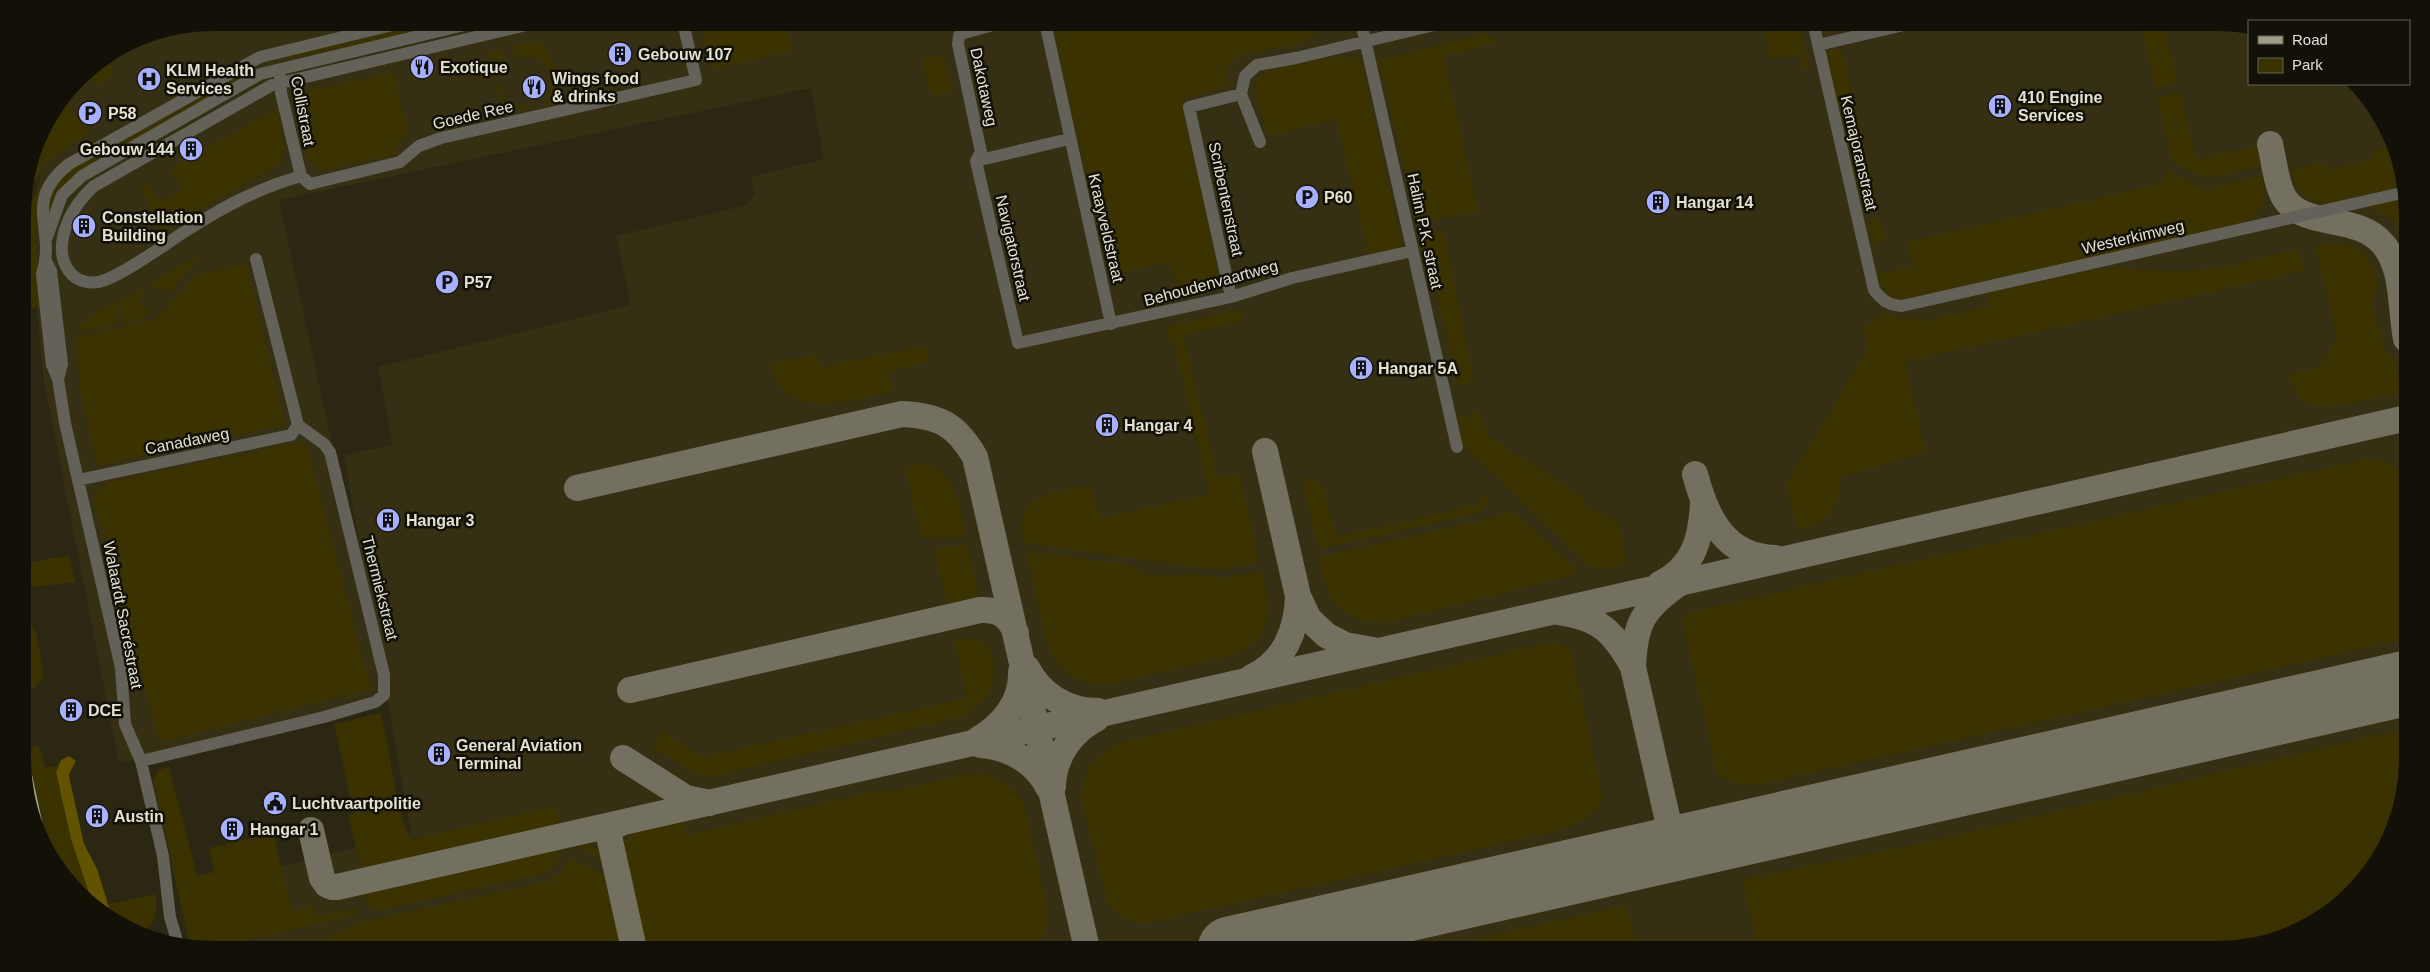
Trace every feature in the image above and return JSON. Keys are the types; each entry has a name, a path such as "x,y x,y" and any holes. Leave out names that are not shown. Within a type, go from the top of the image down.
{"street":[{"path":"46,239 42,209 45,193 53,179 69,164 107,137 254,59 275,52 366,31"},
{"path":"46,239 57,205 68,188 82,176 260,74 278,68 438,31"},
{"name":"Goede Ree","path":"501,31 264,88 94,186 75,208 66,225 61,244 64,264 70,272 82,280 100,281 163,246 231,202 266,186 300,176 310,184 400,162 419,146 441,138 696,80 685,31"},
{"name":"Dakotaweg","path":"971,31 959,36 958,44 981,152 976,161"},
{"path":"976,161 1069,139 1047,31"},
{"name":"Halim P.K. straat","path":"1363,31 1457,447"},
{"path":"1260,142 1241,94 1245,76 1257,65 1296,58 1409,31"},
{"name":"Kemajoranstraat","path":"1815,31 1874,290"},
{"path":"1818,45 1878,31"},
{"name":"Collistraat","path":"275,52 281,93 300,176"},
{"name":"Scribentenstraat","path":"1232,297 1189,107 1241,94"},
{"path":"107,137 124,168"},
{"name":"Kraayveldstraat","path":"1069,139 1111,324"},
{"name":"Navigatorstraat","path":"976,161 1018,343"},
{"name":"Westerkimweg","path":"1874,290 1882,300 1893,306 1902,306 2397,194"},
{"name":"Walaardt Sacréstraat","path":"46,239 46,261 51,272 51,327 62,364 58,379 65,423 120,668 125,724 141,760 167,883 170,918 176,937"},
{"name":"Behoudenvaartweg","path":"1018,343 1232,297 1292,278 1412,251"},
{"path":"256,259 298,425"},
{"name":"Canadaweg","path":"78,480 282,438 291,435 298,425"},
{"name":"Thermiekstraat","path":"141,760 324,717 375,702 384,696 384,675 330,452 324,444 298,425"}],"shaded area":[{"path":"213,31 2217,31 2248,34 2248,85 2345,85 2354,93 2374,122 2393,166 2399,213 2399,759 2393,806 2380,839 2368,860 2354,879 2328,903 2297,922 2264,935 2217,941 216,941 205,886 411,833 387,697 119,763 44,382 31,246 31,216 40,177 36,170 37,166 50,133 69,102 93,76 112,62 144,45 166,37","holes":["811,88 824,159 751,177 755,194 747,205 616,236 631,305 378,367 393,445 344,455 383,680 279,200"]},
{"path":"69,756 76,761 69,774 84,844 97,869 109,908 88,891 71,839 56,772 61,760"}],"green space":[{"path":"391,31 419,31 288,59 289,54"},
{"path":"703,31 787,31 792,52 712,69"},
{"path":"1056,31 1322,31 1298,45 1240,55 1226,69 1229,85 1184,99 1220,282 1178,292 1170,262 1112,275 1076,136"},
{"path":"1764,31 1801,31 1809,69 1803,70 1800,54 1771,59"},
{"path":"2143,31 2166,31 2177,82 2155,89"},
{"path":"1487,33 1497,43 1444,56 1478,212 1418,222 1383,81 1375,61"},
{"path":"541,43 551,58 558,75 549,77 543,60 515,57 511,46"},
{"path":"500,48 504,57 499,60 498,76 494,79 491,71 490,52"},
{"path":"1826,50 1842,50 1879,210 1863,214"},
{"path":"944,54 952,92 931,96 922,59"},
{"path":"1346,57 1361,60 1403,248 1369,256 1336,119 1268,136 1258,101 1255,80 1264,73 1286,64"},
{"path":"111,63 114,76 99,85 90,79"},
{"path":"249,69 251,73 123,146 120,143"},
{"path":"393,72 409,136 399,140 395,145 397,155 318,171 316,164 306,158 292,94"},
{"path":"559,78 563,101 544,107 543,104 548,101 550,82"},
{"path":"495,83 499,84 506,106 531,105 533,109 504,110 498,98"},
{"path":"2180,92 2196,159 2256,146 2260,166 2224,175 2204,176 2183,168 2171,159 2157,97"},
{"path":"69,102 88,134 44,163 34,182 37,166 45,144"},
{"path":"278,109 285,150 278,165 162,231 140,187 147,182 159,202 182,189 170,168 244,127 243,125"},
{"path":"98,139 98,144 74,159 38,213 36,235 40,306 31,309 32,204 37,192 50,174 70,157"},
{"path":"2387,148 2393,166 2397,189 2326,205 2302,193 2290,169 2324,162 2326,170 2373,159 2371,151"},
{"path":"106,151 107,155 48,219 49,204 58,183 64,176 82,163"},
{"path":"2167,169 2201,189 2263,176 2263,202 2257,213 2248,222 1905,300 1894,297 1886,292 1879,280 1877,274 1912,267 1907,242 2163,183"},
{"path":"2398,200 2399,226 2390,217 2368,207"},
{"path":"1881,219 1886,241 1871,244 1866,222"},
{"path":"1444,230 1474,382 1458,386 1430,261 1423,263 1418,243 1425,236"},
{"path":"2332,243 2348,245 2358,249 2367,257 2378,283 2371,307 2381,334 2384,351 2395,360 2399,392 2330,407 2312,405 2298,396 2288,375 2318,367 2337,339 2315,245"},
{"path":"2299,249 2304,271 1905,362 1926,453 1840,477 1836,503 1826,518 1812,527 1797,527 1786,484 1868,349 1862,325 1871,323 1882,313 1904,319 1917,316 1919,322 1989,306 1987,293 2090,269 2200,270"},
{"path":"198,256 198,261 170,292 147,284"},
{"path":"246,264 285,425 97,466 80,389 75,338 155,319 201,270 202,273"},
{"path":"144,287 139,301 142,306 151,311 147,317 124,323 118,305 115,306 117,324 80,332 80,325 88,317"},
{"path":"1242,309 1244,321 1183,335 1218,477 1240,474 1259,563 1223,569 1209,569 1025,543 1022,523 1030,505 1039,498 1060,491 1091,485 1100,518 1209,494 1174,343 1170,344 1166,327"},
{"path":"925,346 929,362 889,371 893,392 830,403 798,400 786,393 776,381 771,363 817,354 821,367"},
{"path":"1481,412 1489,439 1495,437 1498,444 1504,443 1506,450 1512,449 1515,456 1521,455 1523,461 1530,460 1532,467 1538,465 1540,472 1547,470 1549,477 1556,476 1558,482 1564,482 1566,488 1573,487 1575,494 1582,493 1585,506 1592,505 1593,512 1600,510 1602,516 1609,515 1611,522 1618,521 1627,564 1598,570 1591,568 1462,445 1457,417"},
{"path":"306,441 371,689 165,741 158,739 94,498 99,489 110,481"},
{"path":"2367,459 2390,463 2399,469 2399,641 1757,785 1734,783 1717,774 1682,620 1690,612"},
{"path":"919,463 932,467 942,473 949,481 958,501 966,537 921,538 905,467"},
{"path":"1301,476 1322,484 1336,537 1478,504 1477,498 1489,495 1489,499 1485,508 1474,514 1318,549"},
{"path":"1510,511 1524,520 1578,570 1578,574 1389,622 1372,622 1358,619 1338,607 1331,598 1318,557 1488,519"},
{"path":"967,544 977,587 977,597 970,604 948,609 934,549"},
{"path":"1026,551 1129,565 1148,574 1164,576 1184,574 1227,577 1262,572 1268,612 1266,624 1254,643 1229,657 1110,684 1081,681 1065,672 1048,648"},
{"path":"69,555 75,582 31,587 31,562"},
{"path":"31,620 34,631 36,631 44,677 31,689"},
{"path":"973,638 987,645 991,652 994,669 993,678 983,701 962,717 714,776 697,775 652,747 663,731 703,757 967,698 954,641"},
{"path":"1546,643 1564,645 1572,653 1603,799 1595,812 1583,820 1555,832 1148,923 1130,921 1117,913 1108,904 1080,796 1088,767 1114,744"},
{"path":"381,713 399,807 410,840 556,806 561,824 365,868 361,867 348,815 354,814 334,724"},
{"path":"2399,730 2399,759 2393,806 2380,839 2368,860 2354,879 2328,903 2297,922 2264,935 2217,941 1755,941 1742,879 1922,843"},
{"path":"36,745 40,748 45,768 58,765 56,772 71,839 88,891 76,879 62,860 44,824 32,776 31,748"},
{"path":"169,767 197,876 214,872 209,848 273,833 292,910 313,905 317,916 360,908 353,916 244,941 188,939 153,780 159,770"},
{"path":"983,773 996,778 1016,792 1024,803 1049,915 1047,926 1039,941 645,941 624,853 623,846 629,834 682,821 686,835 884,789 891,792 965,774"},
{"path":"587,844 597,851 602,861 576,846"},
{"path":"553,851 561,854 553,867 543,874 376,911 367,905 364,894"},
{"path":"571,859 606,876 620,941 320,941 356,923 550,881 562,872"},
{"path":"156,894 155,917 147,928 112,910 109,904"},
{"path":"1627,905 1635,941 1467,941"}],"taxiway":[{"path":"2270,144 2279,187 2285,199 2294,208 2305,214 2360,228 2372,234 2390,254 2395,265 2399,283"},
{"path":"577,488 902,414 926,417 953,429 975,457 1085,941"},
{"path":"311,830 322,878 327,885 337,887 2399,420"},
{"path":"1265,451 1298,596 1309,619 1326,635 1345,645 1373,650"},
{"path":"1695,474 1705,505 1712,519 1730,542 1757,556 1775,558"},
{"path":"1660,584 1681,569 1694,551 1700,529 1703,504"},
{"path":"1677,585 1656,602 1643,619 1636,640 1633,667 1668,821 1678,834 1692,840 1704,842"},
{"path":"1252,677 1273,663 1287,643 1295,620 1298,596"},
{"path":"630,690 980,610 998,612 1003,615 1010,622 1016,633"},
{"path":"1558,612 1584,618 1604,628 1619,644 1633,667"},
{"path":"1027,668 1040,686 1056,700 1076,708 1098,711"},
{"path":"977,740 995,728 1009,712 1018,693 1021,672"},
{"path":"1053,786 1060,755 1072,738 1087,724 1096,719"},
{"path":"981,745 1011,752 1020,757 1036,770 1048,787"},
{"path":"623,758 686,798 710,803"},
{"path":"1644,856 1661,842 1666,832 1668,821"},
{"path":"619,824 612,828 609,836 632,941"}],"runway":[{"path":"1265,941 2399,685"}],"place":[{"name":"Gebouw 107","path":"620,54"},
{"name":"Exotique","path":"422,67"},
{"name":"KLM Health Services","path":"149,79"},
{"name":"Wings food & drinks","path":"534,87"},
{"name":"410 Engine Services","path":"2000,106"},
{"name":"P58","path":"90,113"},
{"name":"Gebouw 144","path":"191,149"},
{"name":"P60","path":"1307,197"},
{"name":"Hangar 14","path":"1658,202"},
{"name":"Constellation Building","path":"84,226"},
{"name":"P57","path":"447,282"},
{"name":"Hangar 5A","path":"1361,368"},
{"name":"Hangar 4","path":"1107,425"},
{"name":"Hangar 3","path":"388,520"},
{"name":"DCE","path":"71,710"},
{"name":"General Aviation Terminal","path":"439,754"},
{"name":"Luchtvaartpolitie","path":"275,803"},
{"name":"Austin","path":"97,816"},
{"name":"Hangar 1","path":"232,829"}]}
